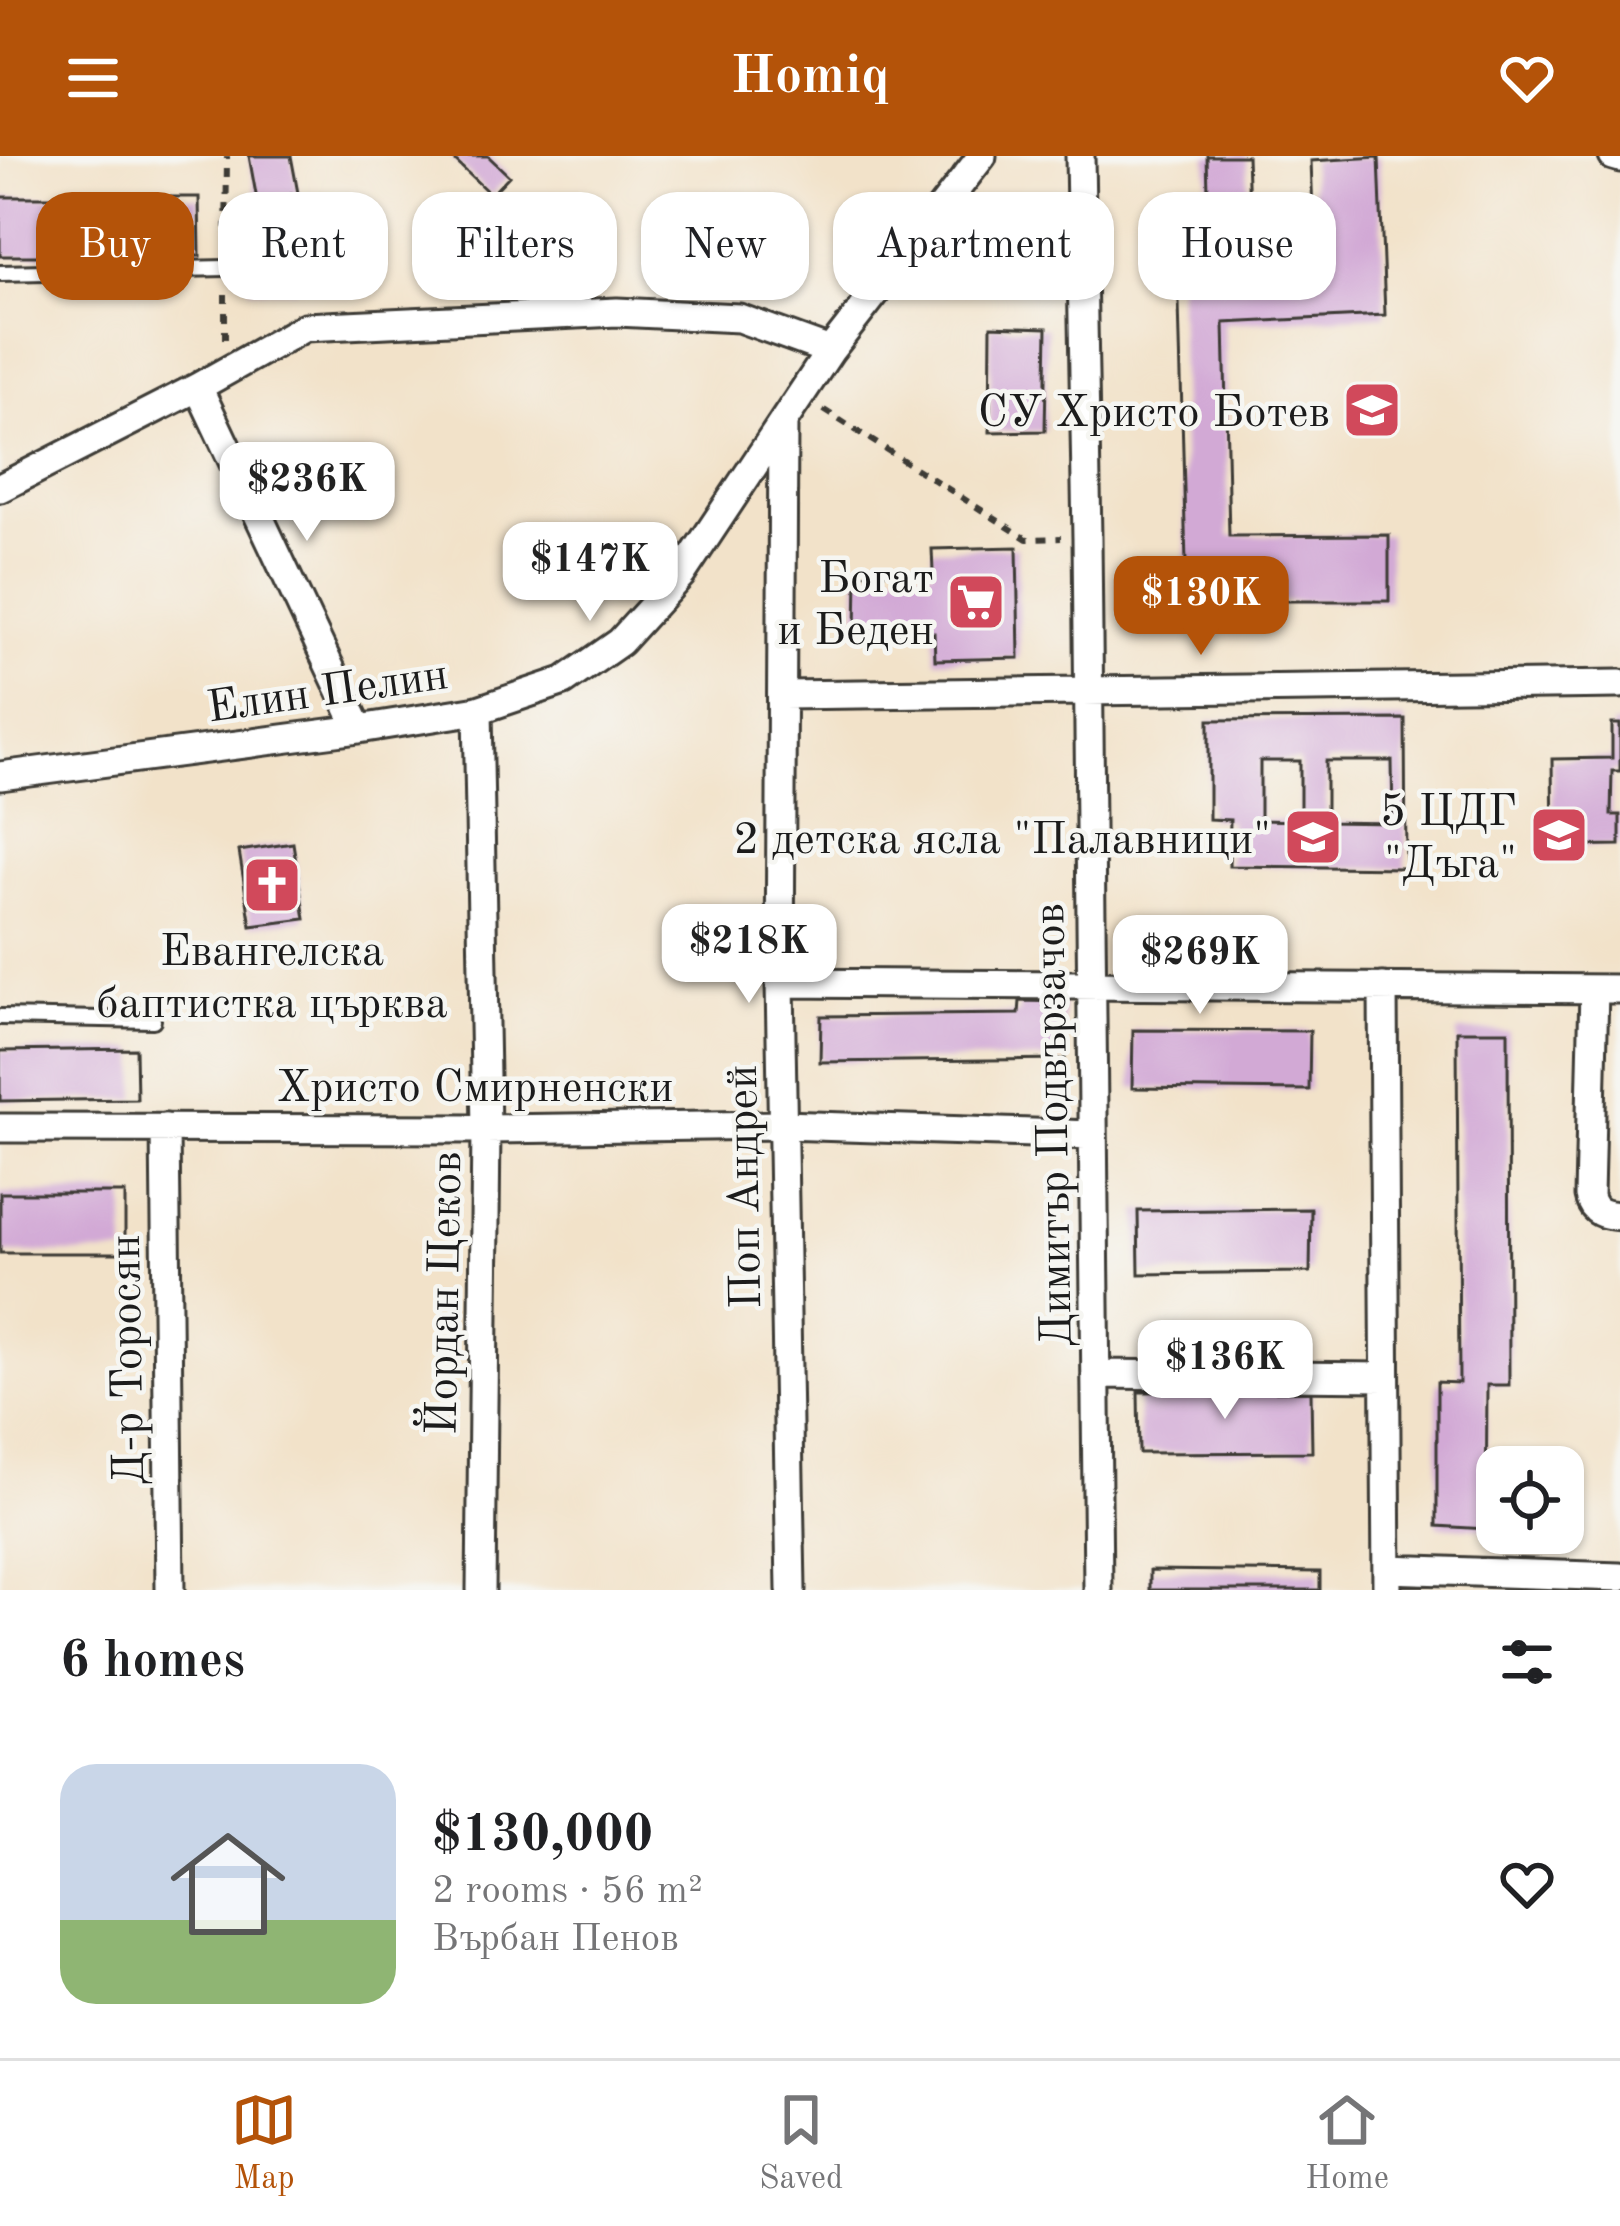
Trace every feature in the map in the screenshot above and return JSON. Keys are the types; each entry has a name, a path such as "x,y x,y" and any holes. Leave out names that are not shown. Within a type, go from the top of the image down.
{"street":[{"name":"Елин Пелин","path":"0,776 478,710 564,681 620,642 681,575 830,351 982,156"},
{"name":"Димитър Подвързачов","path":"1080,156 1098,1590"},
{"path":"0,488 198,387 305,326 638,313 739,318 830,351"},
{"path":"198,387 359,729"},
{"name":"Поп Андрей","path":"783,422 780,983 791,1590"},
{"path":"783,695 1620,684"},
{"name":"Йордан Цеков","path":"478,710 486,1129 481,1590"},
{"path":"780,983 1607,989 1589,1196 1598,1212 1620,1216"},
{"path":"1383,987 1387,1580 1620,1577"},
{"name":"Христо Смирненски","path":"0,1127 783,1125 1094,1135"},
{"name":"Д-р Торосян","path":"165,1128 170,1590"},
{"path":"1096,1374 1385,1377"}],"lane":[{"path":"0,274 218,268"},
{"path":"0,1017 153,1020"}],"path":[{"path":"801,395 1027,539 1088,538"}],"building":[{"path":"249,156 291,156 298,192 256,192"},
{"path":"450,156 488,156 509,176 494,192 488,192"},
{"path":"1207,156 1247,156 1248,192 1208,192"},
{"path":"1379,157 1385,315 1224,323 1229,536 1389,535 1389,601 1187,601 1179,300 1336,300 1336,192 1312,192 1311,161"},
{"path":"0,197 36,197 36,256 0,256"},
{"path":"194,197 199,197 200,256 194,256"},
{"path":"991,326 1047,328 1045,431 990,432"},
{"name":"Богат и Беден","path":"1017,547 1019,658 935,660 934,633 856,634 857,574 933,571 932,549"},
{"path":"1405,719 1406,868 1229,866 1230,820 1209,819 1209,720","holes":["1260,761 1300,761 1300,821 1260,820","1326,761 1392,761 1393,823 1326,822"]},
{"path":"1612,724 1620,724 1620,771 1612,771 1611,815 1620,815 1620,845 1553,846 1552,759 1612,758"},
{"name":"Евангелска баптистка църква","path":"293,843 305,919 251,926 239,851"},
{"path":"1020,1001 1064,1002 1065,1059 820,1062 821,1016 1019,1014"},
{"path":"1133,1030 1310,1031 1309,1090 1132,1088"},
{"path":"1457,1031 1508,1031 1509,1385 1487,1385 1487,1446 1476,1446 1476,1528 1437,1526 1437,1382 1459,1383"},
{"path":"136,1049 137,1099 0,1101 0,1051"},
{"path":"0,1193 125,1193 125,1253 0,1253"},
{"path":"1311,1209 1310,1272 1139,1274 1138,1211"},
{"path":"1311,1391 1312,1452 1139,1453 1138,1392"},
{"path":"1150,1570 1320,1572 1320,1590 1150,1590"}],"place":[{"name":"СУ Христо Ботев","path":"1372,410"},
{"name":"Богат и Беден","path":"976,602"},
{"name":"5 ЦДГ \"Дъга\"","path":"1559,835"},
{"name":"2 детска ясла \"Палавници\"","path":"1313,837"},
{"name":"Евангелска баптистка църква","path":"272,885"}]}
